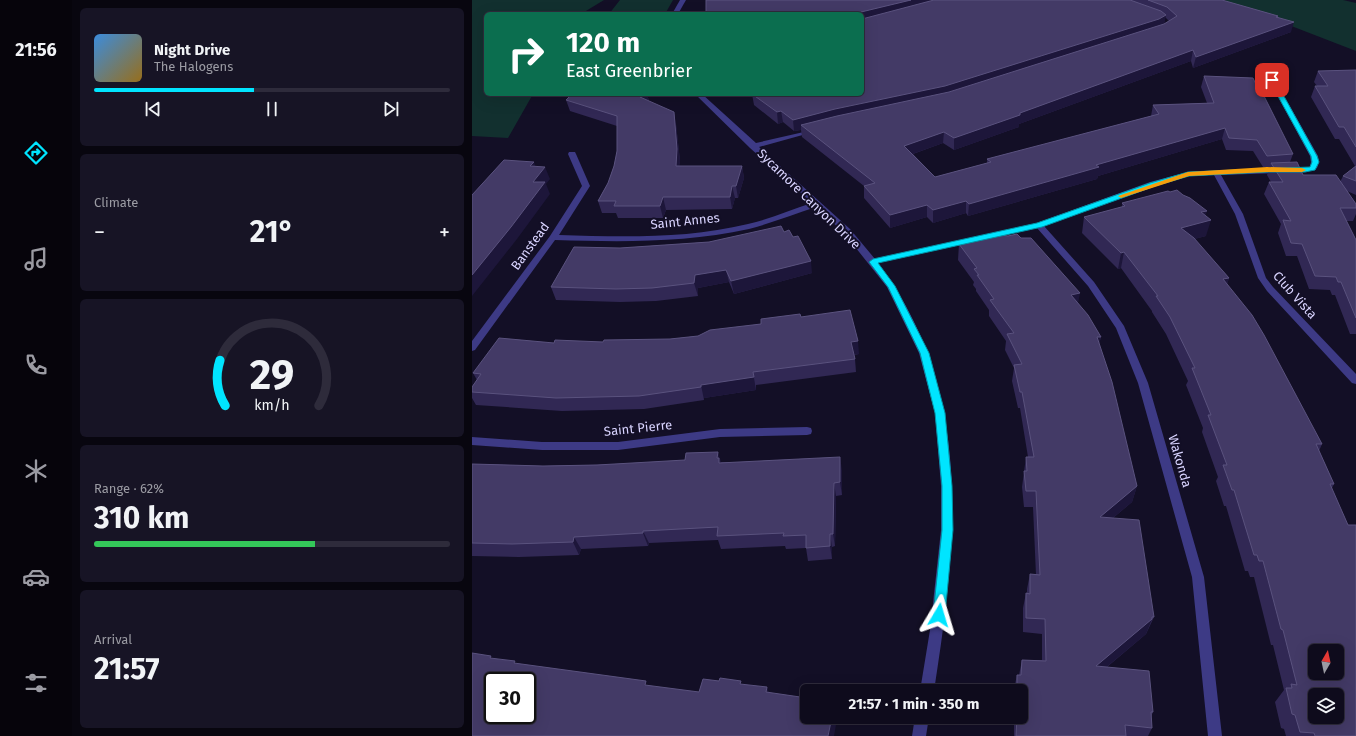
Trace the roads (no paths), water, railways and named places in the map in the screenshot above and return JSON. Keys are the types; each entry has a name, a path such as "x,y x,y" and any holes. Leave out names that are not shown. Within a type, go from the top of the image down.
{"street":[{"path":"675,12 683,0"},
{"path":"873,262 1039,225 1152,184 1188,174 1305,170 1313,168 1315,162 1314,156 1272,80"},
{"name":"Sycamore Canyon Drive","path":"700,96 847,231 891,286 924,353 940,413 947,486 948,530 938,630 928,684"},
{"path":"754,146 821,128"},
{"name":"Banstead","path":"472,348 553,237 586,186 572,154"},
{"name":"Club Vista","path":"1216,172 1239,214 1262,278 1270,289 1356,380"},
{"name":"Saint Annes","path":"553,237 624,240 695,236 750,226 816,204"},
{"name":"Wakonda","path":"1039,225 1091,284 1121,328 1143,383 1198,577 1215,736"},
{"name":"Saint Pierre","path":"472,441 542,446 618,446 720,433 808,431"},
{"path":"919,736 921,724"}]}
